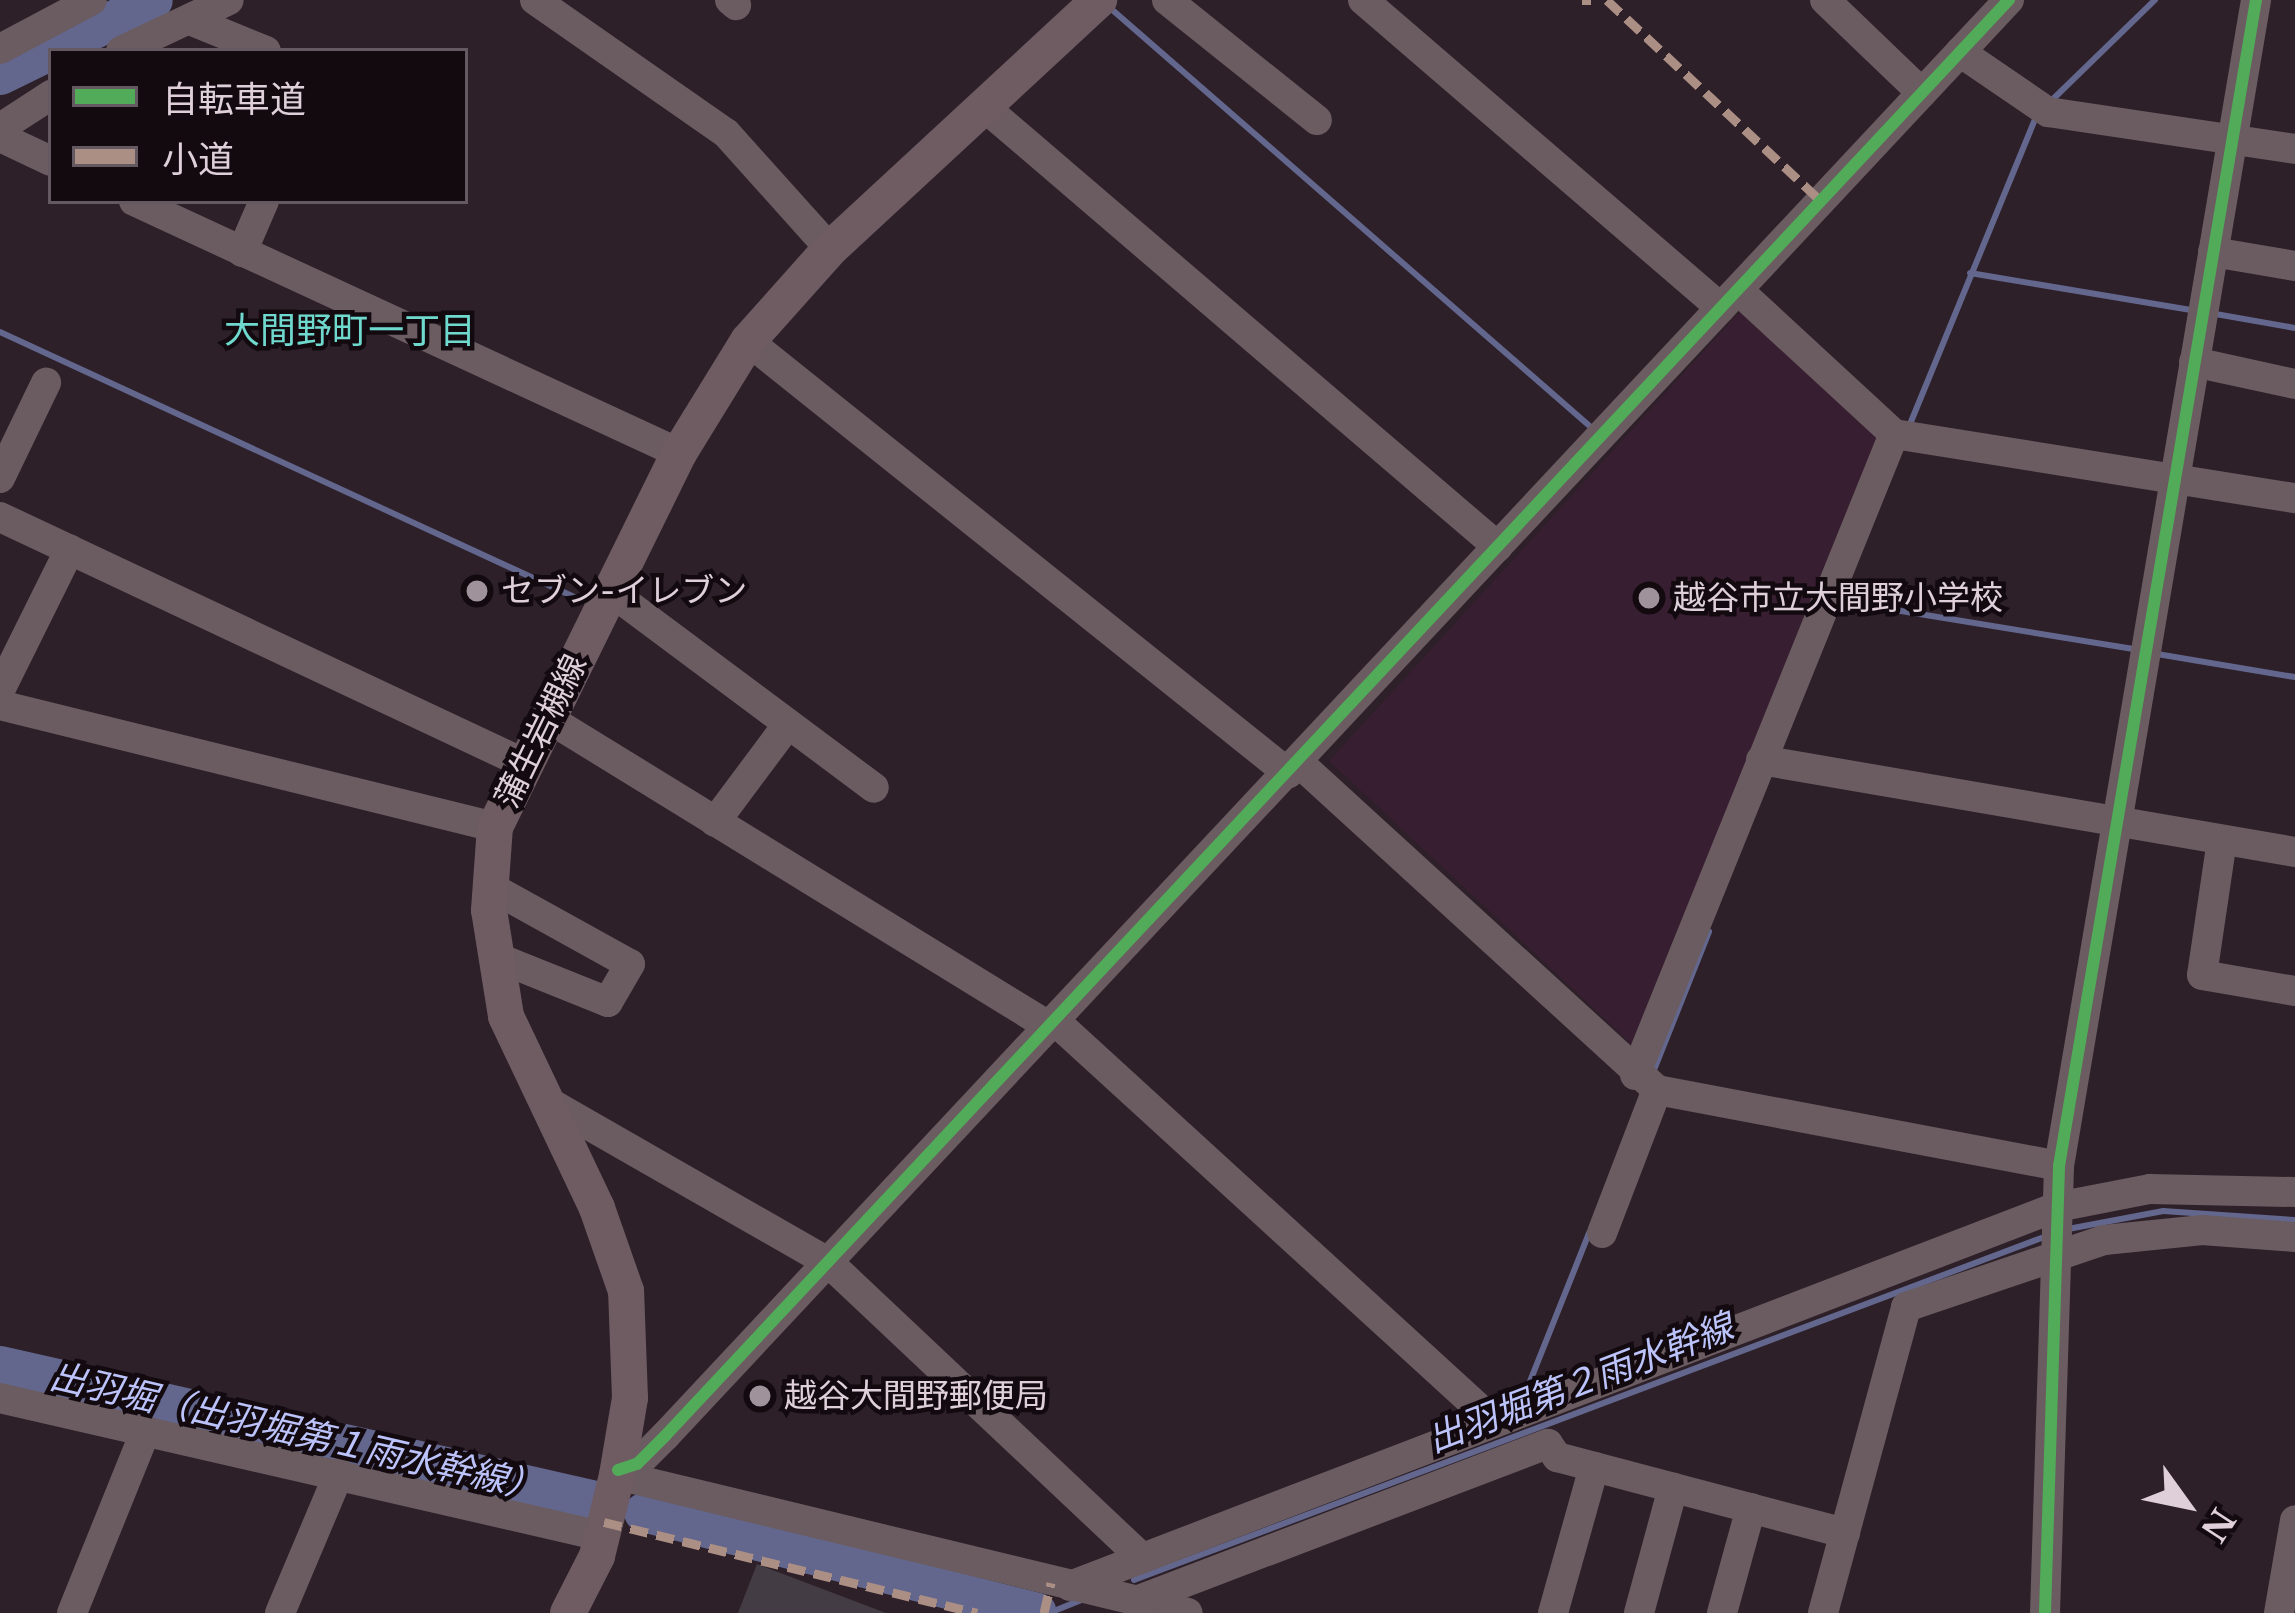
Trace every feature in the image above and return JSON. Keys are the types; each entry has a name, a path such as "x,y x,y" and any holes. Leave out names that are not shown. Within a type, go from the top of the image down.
{"main road":[{"name":"蒲生岩槻線","path":"568,1613 602,1536 618,1472 630,1398 626,1291 506,1016 488,886 495,827 545,716 679,453 748,341 830,248 1099,0"}],"street":[{"path":"0,49 92,0"},
{"path":"128,48 229,0"},
{"path":"535,0 726,134 830,248"},
{"path":"1167,0 1317,120"},
{"path":"1364,0 1894,434 2295,498"},
{"path":"1826,0 1922,93"},
{"path":"618,1472 638,1464 2009,0"},
{"path":"2045,1613 2059,1166 2256,0"},
{"path":"190,20 259,48"},
{"path":"1960,52 2048,112 2295,148"},
{"path":"0,128 48,97"},
{"path":"982,105 1498,547"},
{"path":"0,137 48,160"},
{"path":"140,204 679,453"},
{"path":"242,252 263,204"},
{"path":"2213,252 2295,266"},
{"path":"748,341 1293,768 1646,1083 2059,1166"},
{"path":"2194,362 2295,384"},
{"path":"0,478 46,383"},
{"path":"1602,1233 1646,1083 1761,760 1894,434"},
{"path":"0,517 523,763"},
{"path":"0,690 70,549"},
{"path":"610,591 874,788"},
{"path":"0,705 495,827"},
{"path":"545,716 1053,1024 1493,1422"},
{"path":"715,822 788,724"},
{"path":"1761,760 2295,852"},
{"path":"2222,840 2202,975 2295,991"},
{"path":"488,886 630,964 608,1001 496,957"},
{"path":"545,1100 828,1262 1142,1558"},
{"path":"1070,1586 2057,1207 2150,1190 2295,1192"},
{"path":"1823,1613 1906,1307 2056,1252 2164,1232 2295,1237"},
{"path":"0,1398 602,1536"},
{"path":"72,1613 146,1430"},
{"path":"1136,1600 1548,1444 1557,1457 1845,1533"},
{"path":"1553,1613 1594,1467"},
{"path":"618,1472 1188,1613"},
{"path":"280,1613 339,1473"},
{"path":"1639,1613 1673,1488"},
{"path":"1722,1613 1751,1508"},
{"path":"2279,1613 2295,1520"}],"shaded area":[{"name":"越谷市立大間野小学校","path":"1744,307 1888,436 1636,1048 1329,761"}],"building":[{"path":"757,1564 886,1613 738,1613"}],"waterway":[{"path":"55,48 153,0"},
{"path":"2051,101 2155,0"},
{"path":"1109,7 1592,428"},
{"path":"0,75 48,51"},
{"path":"1908,429 2037,114"},
{"path":"1970,273 2191,310"},
{"path":"2210,313 2295,328"},
{"path":"0,332 583,601"},
{"path":"1840,601 2138,650"},
{"path":"2157,654 2295,677"},
{"path":"1654,1070 1709,932"},
{"name":"出羽堀第２雨水幹線","path":"2068,1229 2163,1211 2295,1220"},
{"path":"1523,1399 1589,1233"},
{"name":"出羽堀第２雨水幹線","path":"1134,1580 2044,1237"},
{"name":"出羽堀（出羽堀第１雨水幹線）","path":"0,1365 591,1499"},
{"name":"出羽堀（出羽堀第１雨水幹線）","path":"643,1512 1037,1612"},
{"name":"出羽堀第２雨水幹線","path":"1049,1613 1081,1600"}],"marked path":[{"path":"1582,0 1591,0"},
{"path":"1607,0 1821,201"},
{"path":"604,1522 977,1613"},
{"path":"1044,1613 1051,1583"}],"cycle path":[{"path":"618,1470 637,1464 665,1436 2009,0"},
{"path":"2045,1613 2059,1166 2256,0"}],"place":[{"name":"セブン-イレブン","path":"477,591"},
{"name":"越谷市立大間野小学校","path":"1649,598"},
{"name":"越谷大間野郵便局","path":"760,1396"}],"district":[{"name":"大間野町一丁目","path":"350,331"}]}
